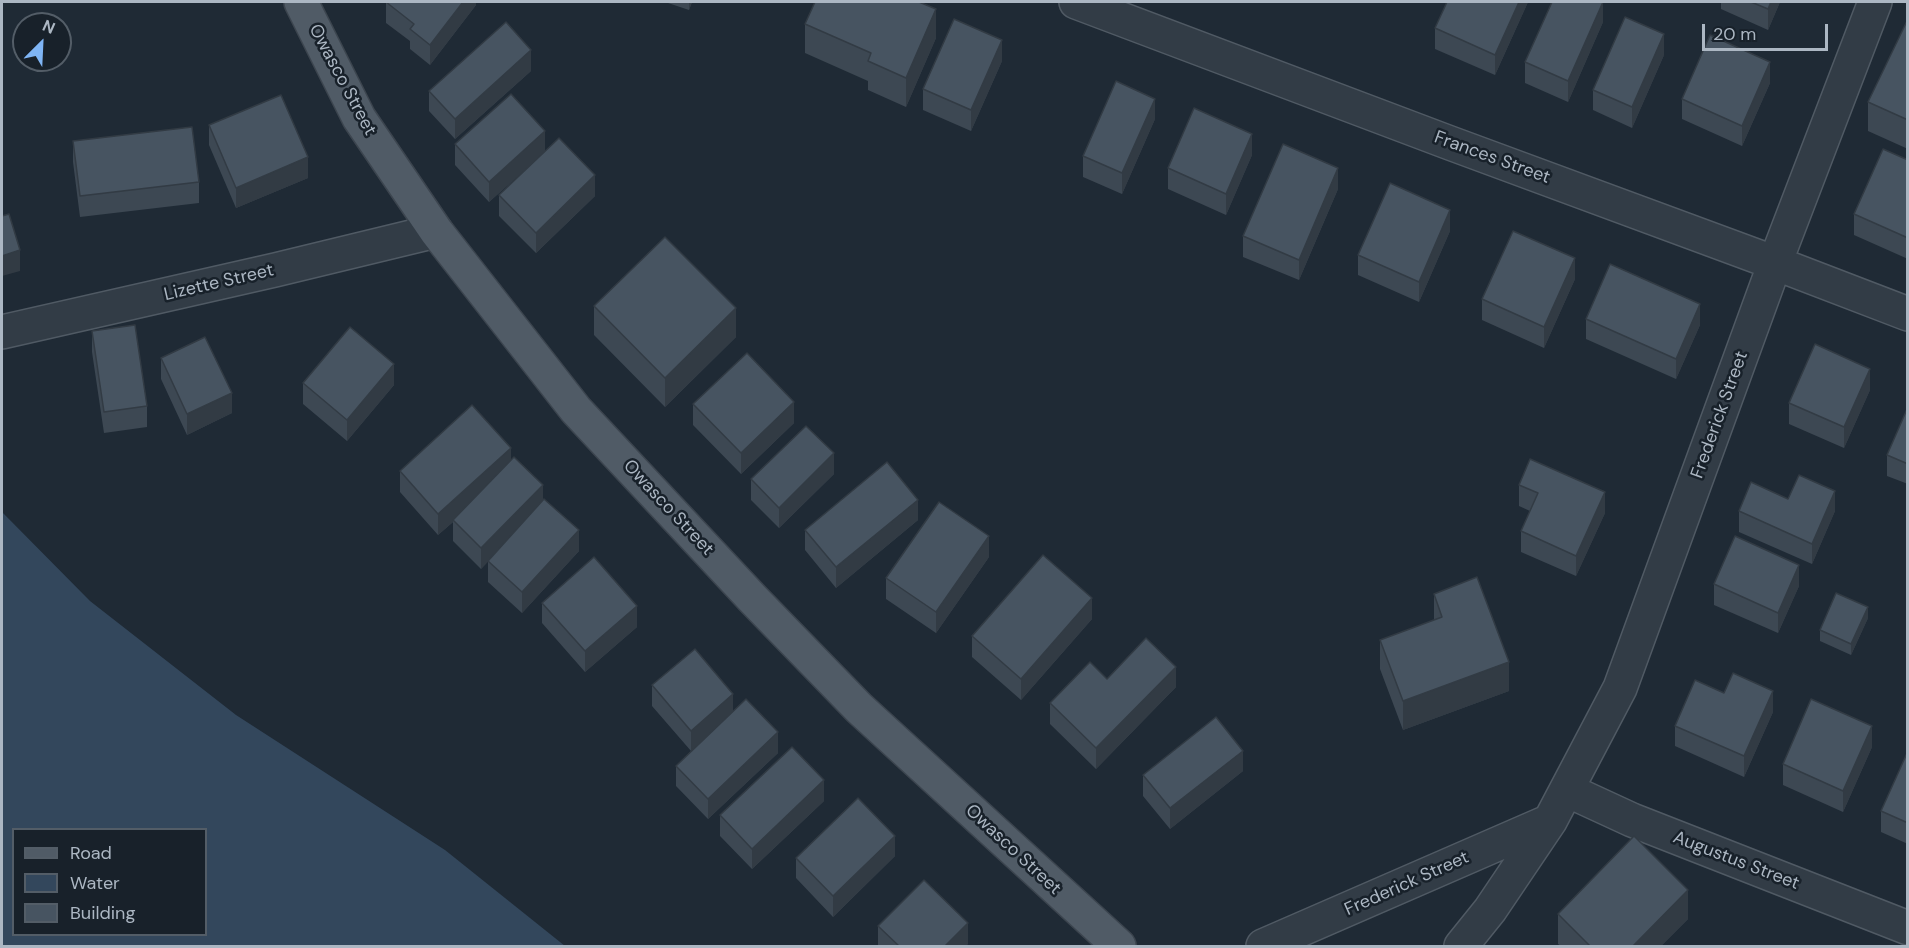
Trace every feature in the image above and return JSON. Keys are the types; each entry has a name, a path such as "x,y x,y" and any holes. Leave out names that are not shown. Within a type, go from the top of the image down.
{"main road":[{"name":"Owasco Street","path":"301,2 359,118 436,231 576,410 753,599 859,708 1119,946"}],"street":[{"name":"Frances Street","path":"1076,2 1775,262 1908,314"},
{"name":"Frederick Street","path":"1461,946 1490,909 1550,821 1620,688 1775,262 1875,2"},
{"name":"Lizette Street","path":"2,332 436,231"},
{"name":"Augustus Street","path":"1567,790 1632,820 1908,928"},
{"name":"Frederick Street","path":"1263,946 1550,821"}],"water":[{"path":"2,512 90,601 236,715 445,850 565,946 2,946"}],"building":[{"path":"386,2 463,2 430,45 410,29 414,24"},
{"path":"815,2 919,2 936,9 906,78 868,61 871,53 805,24"},
{"path":"1447,2 1519,2 1495,55 1435,28"},
{"path":"1552,2 1603,2 1568,81 1525,62"},
{"path":"1751,2 1771,2 1768,9"},
{"path":"1625,17 1664,34 1632,107 1593,90"},
{"path":"954,19 1002,40 971,110 923,89"},
{"path":"1908,19 1908,120 1868,102"},
{"path":"506,22 531,50 455,119 429,91"},
{"path":"1710,35 1770,62 1742,126 1682,99"},
{"path":"1116,81 1155,99 1122,173 1083,156"},
{"path":"511,94 545,131 489,182 455,144"},
{"path":"281,95 308,157 236,188 209,125"},
{"path":"1194,108 1252,134 1226,194 1168,168"},
{"path":"192,127 199,182 80,196 73,141"},
{"path":"559,138 595,175 536,233 499,195"},
{"path":"1283,144 1338,168 1299,260 1243,236"},
{"path":"1883,149 1908,160 1908,238 1854,214"},
{"path":"1390,183 1450,210 1419,282 1358,255"},
{"path":"9,214 20,250 2,256 2,216"},
{"path":"1513,231 1575,258 1544,327 1482,299"},
{"path":"665,237 736,308 665,378 594,306"},
{"path":"1610,264 1700,304 1676,359 1586,319"},
{"path":"135,325 147,406 104,412 92,331"},
{"path":"350,327 394,364 347,420 303,383"},
{"path":"205,337 232,393 187,414 161,358"},
{"path":"1815,344 1870,369 1844,427 1789,403"},
{"path":"747,353 794,402 741,453 693,404"},
{"path":"472,405 511,448 438,514 400,471"},
{"path":"1908,407 1908,464 1887,455"},
{"path":"806,426 834,453 779,508 751,479"},
{"path":"514,457 543,485 481,548 453,520"},
{"path":"1530,459 1605,492 1576,556 1521,531 1538,493 1519,485"},
{"path":"887,462 918,500 836,567 805,530"},
{"path":"1799,475 1835,491 1812,544 1739,511 1751,482 1788,499"},
{"path":"544,499 579,530 522,592 488,561"},
{"path":"939,502 989,536 936,612 886,578"},
{"path":"1735,536 1799,565 1778,613 1714,584"},
{"path":"1043,555 1092,598 1021,679 972,636"},
{"path":"594,557 637,606 585,651 542,603"},
{"path":"1477,577 1509,662 1403,701 1380,640 1442,617 1434,594"},
{"path":"1836,593 1868,607 1851,644 1820,630"},
{"path":"1146,638 1176,667 1096,748 1050,703 1090,662 1107,679"},
{"path":"695,649 733,694 691,731 652,685"},
{"path":"1733,673 1773,691 1744,756 1675,726 1695,680 1724,693"},
{"path":"746,699 778,732 708,799 676,766"},
{"path":"1811,699 1872,726 1843,791 1783,764"},
{"path":"1216,717 1243,751 1170,808 1143,775"},
{"path":"792,747 824,780 752,849 720,815"},
{"path":"1908,751 1908,823 1881,811"},
{"path":"858,798 895,836 833,896 796,858"},
{"path":"1634,836 1688,890 1633,946 1590,946 1558,914"},
{"path":"924,880 968,923 945,946 899,946 878,926"}]}
